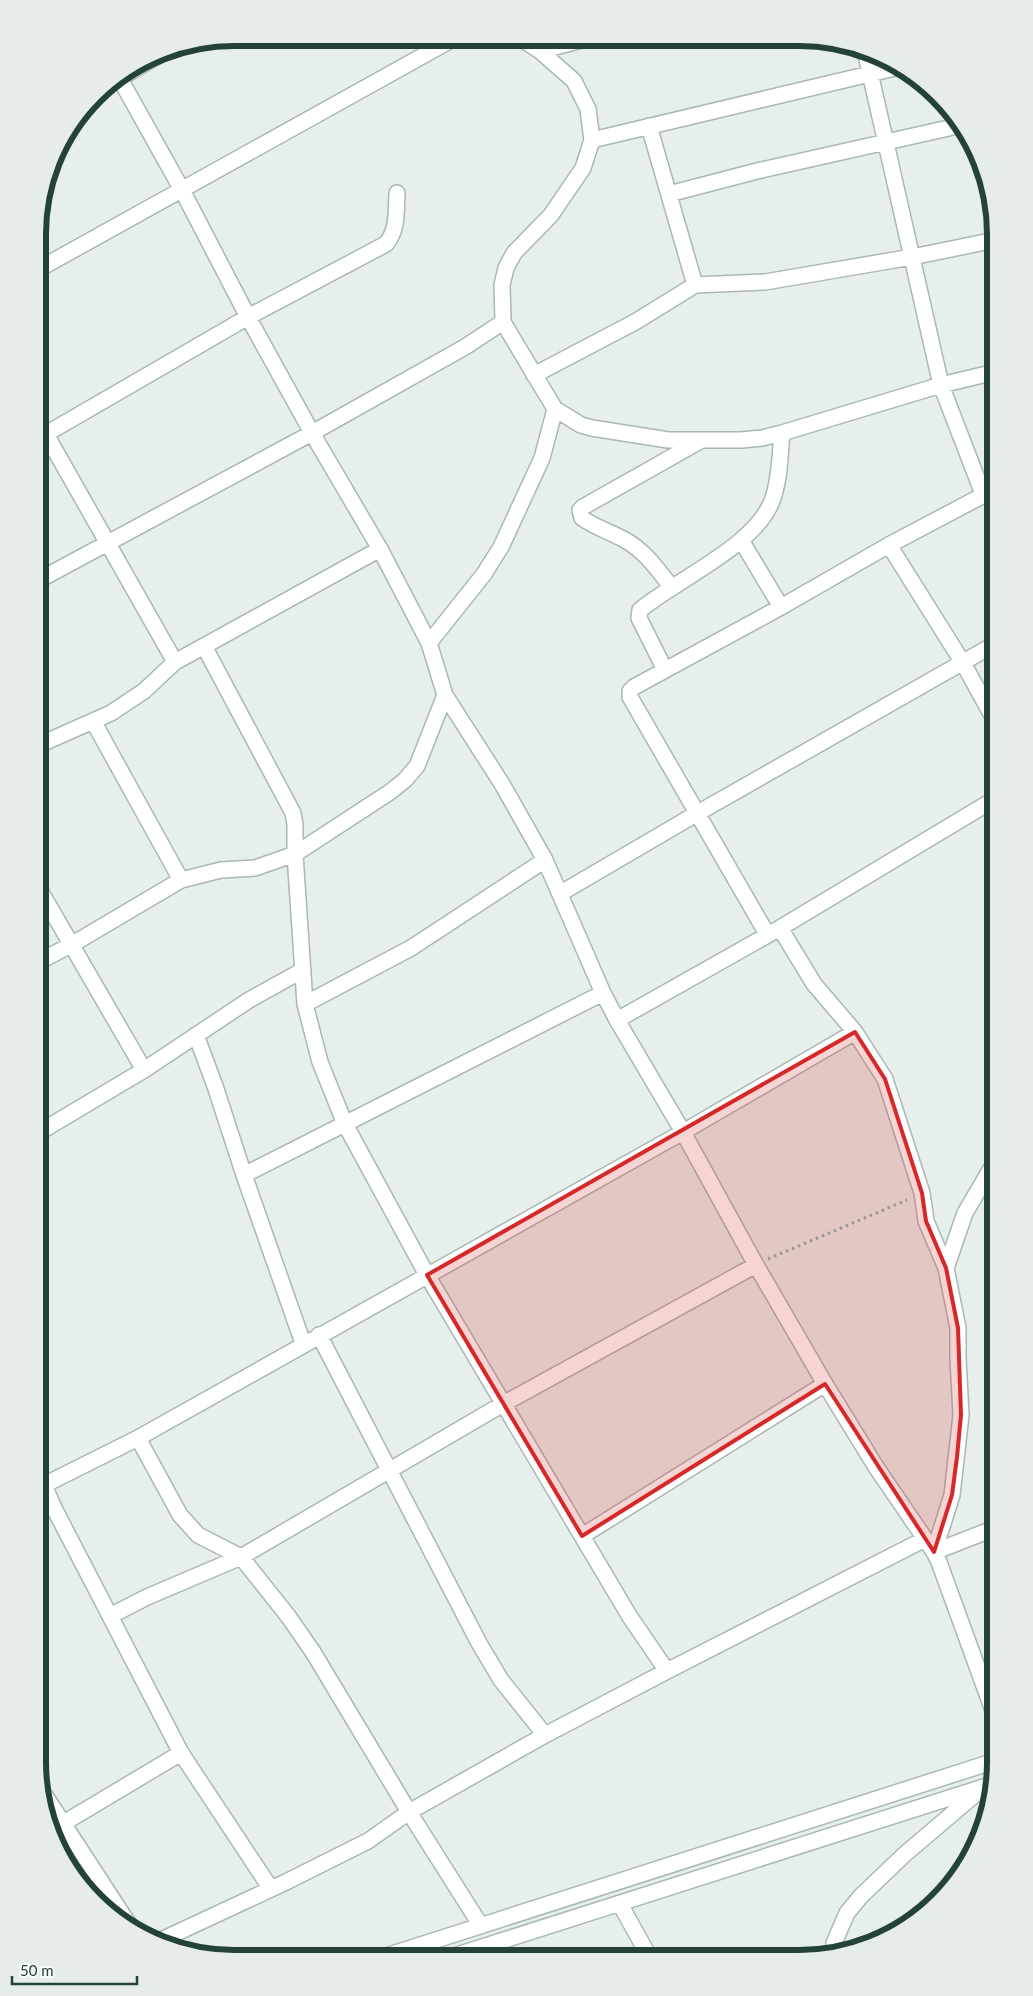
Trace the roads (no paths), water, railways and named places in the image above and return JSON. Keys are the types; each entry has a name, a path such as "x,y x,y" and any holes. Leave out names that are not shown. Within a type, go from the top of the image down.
{"street":[{"path":"46,265 440,46"},
{"path":"532,46 574,82 588,109 592,140 584,168 551,214 514,253 506,268 502,285 503,322 555,409 592,428 668,440 741,440 782,433 987,374"},
{"path":"540,51 559,46"},
{"path":"866,59 941,386 987,487"},
{"path":"592,140 889,69"},
{"path":"123,83 312,433 380,549 429,644 445,695 502,784 545,860 603,993 617,1020 825,1384 876,1467 934,1552 987,1694"},
{"path":"649,126 695,285"},
{"path":"669,194 757,171 953,127"},
{"path":"46,429 248,317 386,244 393,236 395,228 397,193"},
{"path":"534,375 635,322 695,285 765,282 912,257 987,242"},
{"path":"46,576 312,433 465,347 503,322"},
{"path":"429,644 484,574 501,547 542,458 555,409"},
{"path":"665,670 639,618 640,610 741,540 766,514 773,498 782,433"},
{"path":"46,440 107,542 175,662"},
{"path":"672,588 648,558 637,548 624,539 596,528 582,518 580,510 701,440"},
{"path":"934,1552 952,1495 961,1415 958,1328 946,1268 926,1221 922,1193 885,1079 855,1032 814,984 773,931 696,814 630,697 630,691 634,687 888,545 987,492"},
{"path":"741,540 780,607"},
{"path":"888,545 963,663 987,706"},
{"path":"46,743 111,713 144,691 175,662 380,549"},
{"path":"204,646 288,802 295,824 295,854 306,1004 320,1062 345,1124 427,1275 503,1404 630,1617 667,1670"},
{"path":"561,893 987,649"},
{"path":"46,958 71,946 181,880 221,870 255,868 295,854 390,792 405,780 417,766 445,695"},
{"path":"93,721 181,880"},
{"path":"617,1020 773,931 987,804"},
{"path":"306,1004 412,948 545,860"},
{"path":"46,901 144,1070"},
{"path":"46,1129 144,1070 249,1000 303,970"},
{"path":"244,1175 603,993"},
{"path":"46,1479 138,1438 303,1343 682,1132 855,1032"},
{"path":"196,1035 303,1343"},
{"path":"946,1268 965,1213 987,1176"},
{"path":"110,1616 147,1597 241,1557 503,1404 756,1265"},
{"path":"319,1335 479,1643 501,1680 546,1735"},
{"path":"582,1536 825,1384"},
{"path":"138,1438 180,1515 198,1534 241,1557 288,1616 313,1652 409,1812 481,1926"},
{"path":"46,1493 181,1753 271,1889"},
{"path":"934,1552 987,1531"},
{"path":"167,1937 368,1841 409,1812 546,1735 667,1670 925,1539"},
{"path":"62,1824 181,1753"},
{"path":"405,1950 987,1763"},
{"path":"476,1950 985,1786"},
{"path":"836,1946 834,1943 847,1913 861,1896 905,1854 985,1789"},
{"path":"53,1809 120,1911"},
{"path":"620,1904 646,1950"}]}
